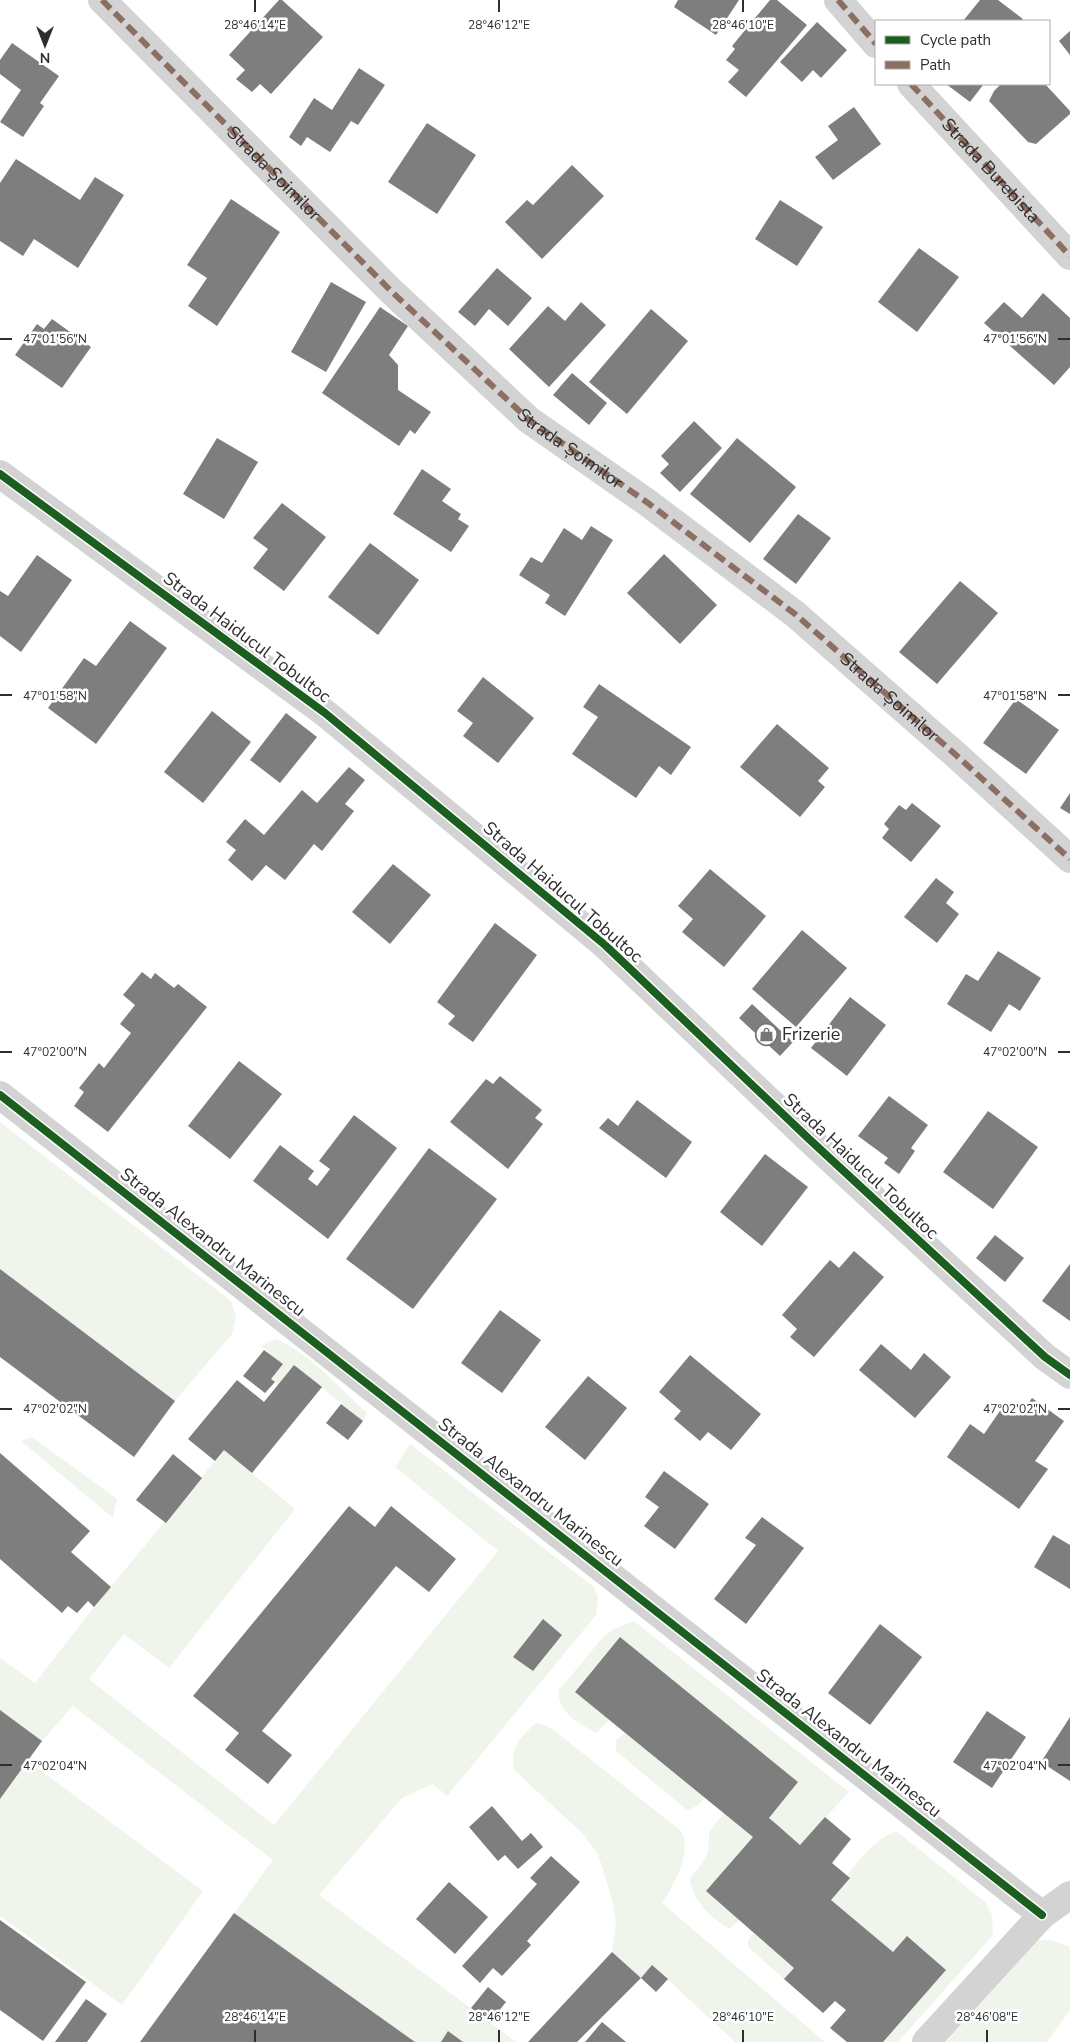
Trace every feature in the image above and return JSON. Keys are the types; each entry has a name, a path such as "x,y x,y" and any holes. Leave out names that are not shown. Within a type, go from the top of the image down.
{"street":[{"name":"Strada Șoimilor","path":"102,0 391,291 529,420 648,503 795,614 956,755 1070,859"},
{"path":"838,0 875,43"},
{"name":"Strada Burebista","path":"912,85 1070,256"},
{"name":"Strada Haiducul Tobultoc","path":"0,474 325,713 605,945 1045,1357 1070,1375"},
{"name":"Strada Alexandru Marinescu","path":"0,1095 1042,1915"},
{"path":"926,2042 1042,1915 1070,1894"}],"shaded area":[{"path":"0,1122 231,1301 236,1317 232,1334 175,1401 0,1269"},
{"path":"275,1339 287,1344 311,1361 367,1413 363,1421 294,1365 278,1384 271,1379 283,1364 261,1346"},
{"path":"32,1437 117,1499 113,1518 21,1441"},
{"path":"410,1444 595,1588 598,1600 596,1615 447,1796 433,1784 402,1798 319,1895 516,2042 463,2042 448,2032 441,2042 415,2042 234,1913 273,1860 73,1706 42,1741 0,1710 0,1658 35,1683 94,1607 224,1450 295,1509 169,1668 124,1634 89,1679 274,1825 498,1551 395,1467"},
{"path":"634,1621 849,1792 800,1845 769,1818 798,1782 620,1637 575,1692 609,1720 596,1733 576,1721 565,1711 559,1698 559,1690 604,1636 612,1630"},
{"path":"536,1723 545,1725 556,1732 681,1831 685,1848 681,1868 662,1903 825,2042 735,2042 653,1966 641,1978 612,1952 616,1923 612,1899 598,1854 583,1834 514,1770 515,1749 525,1733"},
{"path":"625,1733 705,1798 695,1807 687,1810 616,1751 616,1740"},
{"path":"28,1761 203,1891 122,2005 0,1916 0,1799"},
{"path":"724,1813 753,1837 706,1891 739,1920 729,1929 709,1914 698,1901 690,1878 706,1857 709,1846 709,1832"},
{"path":"896,1831 985,1902 992,1915 993,1935 898,2042 883,2042 946,1970 893,1952 831,1900 851,1870 867,1851 886,1836"},
{"path":"753,1933 794,1968 784,1979 748,1947 748,1940"},
{"path":"1035,1940 1051,1940 1070,1947 1070,2010 1047,2042 946,2042"}],"building":[{"path":"279,0 282,0 323,37 271,94 260,84 252,92 236,79 245,70 229,55"},
{"path":"678,0 739,0 716,35 674,7"},
{"path":"770,0 777,0 807,25 746,97 728,82 739,70 726,60 735,49 732,46"},
{"path":"980,0 998,0 1023,19 1022,20 964,20"},
{"path":"817,22 847,50 821,78 813,70 802,82 780,62"},
{"path":"1070,31 1070,55 1059,41"},
{"path":"12,43 59,76 40,103 44,106 23,137 0,122 21,90 0,74 0,60"},
{"path":"359,68 385,85 358,125 351,121 330,152 307,137 301,146 289,137 314,98 332,110"},
{"path":"947,85 983,85 970,102"},
{"path":"1000,85 1046,85 1070,111 1070,114 1036,144 1028,142 989,101 994,91"},
{"path":"854,107 881,144 833,180 815,157 838,140 828,126"},
{"path":"427,123 476,155 437,214 388,182"},
{"path":"16,159 80,200 95,177 124,195 78,268 34,239 23,256 0,241 0,183"},
{"path":"572,165 604,196 542,259 505,222 527,200 533,205"},
{"path":"231,199 280,232 217,326 188,306 207,278 187,265"},
{"path":"780,200 823,227 797,266 755,239"},
{"path":"919,248 959,277 917,332 878,302"},
{"path":"497,268 532,298 508,326 489,309 475,326 458,312"},
{"path":"331,282 366,302 326,372 291,352"},
{"path":"1043,293 1070,318 1070,367 1054,385 984,323 1004,302 1022,318"},
{"path":"581,302 606,325 549,387 509,349 548,306 565,321"},
{"path":"380,307 408,326 389,355 398,365 398,390 431,412 415,434 410,430 399,446 322,393"},
{"path":"651,309 688,341 627,414 589,382"},
{"path":"52,319 91,347 62,388 15,355 37,324 44,329"},
{"path":"572,373 607,403 589,425 553,395"},
{"path":"694,421 722,448 680,492 660,473 669,464 661,456"},
{"path":"217,438 258,462 224,519 183,494"},
{"path":"737,438 796,487 750,543 690,494"},
{"path":"422,469 451,489 442,501 461,514 458,519 469,526 451,552 393,514"},
{"path":"282,503 326,537 284,591 253,568 268,549 253,538"},
{"path":"798,514 831,538 796,584 763,559"},
{"path":"591,526 613,540 565,616 545,603 550,595 519,575 531,557 542,563 564,528 582,540"},
{"path":"370,543 419,580 378,635 328,597"},
{"path":"664,554 717,605 680,644 627,593"},
{"path":"37,555 72,580 21,652 0,636 0,591 8,596"},
{"path":"960,581 998,613 937,684 899,652"},
{"path":"130,621 167,648 96,744 48,708 84,658 96,666"},
{"path":"483,677 534,718 498,763 463,736 473,723 457,711"},
{"path":"599,684 691,747 671,775 659,766 636,798 572,754 598,717 583,707"},
{"path":"1016,699 1059,730 1026,774 983,743"},
{"path":"212,711 251,742 203,803 164,772"},
{"path":"286,713 317,737 280,783 250,760"},
{"path":"777,724 829,768 818,781 825,787 800,817 740,767"},
{"path":"349,767 365,780 345,804 354,811 322,851 314,844 285,880 266,865 252,881 228,860 236,850 226,842 245,819 264,835 302,790 317,803"},
{"path":"1070,793 1070,814 1060,808"},
{"path":"912,803 941,826 911,862 882,838 889,829 884,824 899,805 906,810"},
{"path":"393,864 431,895 390,944 352,912"},
{"path":"710,869 766,916 724,967 682,932 693,919 678,906"},
{"path":"936,878 954,892 946,903 959,914 937,943 904,917"},
{"path":"495,923 537,955 473,1042 448,1024 455,1016 437,1002"},
{"path":"802,930 847,968 796,1027 752,989"},
{"path":"998,951 1041,978 1020,1011 1009,1004 991,1032 947,1004 966,974 978,981"},
{"path":"142,972 151,979 155,973 174,988 178,984 207,1007 108,1132 74,1106 84,1092 79,1088 99,1063 104,1068 131,1033 120,1024 135,1005 123,995"},
{"path":"850,997 886,1025 847,1076 811,1048"},
{"path":"752,1004 793,1042 780,1056 739,1018"},
{"path":"239,1061 282,1094 230,1159 188,1126"},
{"path":"500,1076 542,1110 535,1118 543,1124 508,1169 450,1122 486,1079 493,1084"},
{"path":"889,1096 928,1125 911,1148 915,1151 899,1174 884,1163 888,1158 858,1136"},
{"path":"637,1100 692,1142 666,1178 599,1128 608,1118 618,1126"},
{"path":"988,1111 1038,1147 993,1209 943,1172"},
{"path":"354,1115 397,1148 328,1239 253,1181 280,1145 314,1171 308,1179 317,1186 330,1169 319,1161"},
{"path":"429,1148 497,1199 413,1309 346,1259"},
{"path":"765,1154 808,1187 762,1246 720,1212"},
{"path":"995,1235 1024,1258 1005,1282 976,1258"},
{"path":"854,1251 884,1277 814,1357 790,1337 797,1329 782,1315 830,1260 839,1268"},
{"path":"1070,1264 1070,1321 1042,1301"},
{"path":"0,1269 175,1401 134,1457 0,1357"},
{"path":"500,1310 541,1340 502,1393 461,1363"},
{"path":"881,1344 911,1370 924,1353 951,1377 915,1418 859,1370"},
{"path":"264,1350 283,1364 271,1379 275,1382 265,1393 243,1376"},
{"path":"690,1355 761,1414 731,1450 708,1432 700,1441 674,1419 681,1411 659,1392"},
{"path":"294,1365 322,1387 252,1473 224,1450 215,1461 188,1439 237,1380 264,1402"},
{"path":"588,1376 627,1408 585,1460 545,1427"},
{"path":"1032,1398 1064,1421 1035,1461 1048,1469 1019,1509 947,1457 970,1424 984,1434 1004,1405 1019,1416"},
{"path":"341,1404 363,1421 348,1440 326,1423"},
{"path":"0,1453 90,1531 71,1552 111,1587 94,1607 88,1601 77,1613 68,1606 62,1613 0,1559"},
{"path":"173,1454 202,1478 166,1523 136,1500"},
{"path":"664,1471 709,1504 675,1549 644,1526 659,1507 645,1497"},
{"path":"349,1506 375,1527 391,1506 456,1559 429,1592 396,1566 262,1731 292,1755 268,1784 225,1750 239,1733 193,1696"},
{"path":"762,1517 804,1548 746,1624 714,1599 756,1545 745,1538"},
{"path":"1053,1535 1070,1545 1070,1589 1034,1567"},
{"path":"543,1619 562,1635 533,1671 513,1657"},
{"path":"880,1624 922,1657 870,1725 828,1693"},
{"path":"620,1637 798,1782 769,1818 800,1845 825,1817 851,1839 832,1863 850,1878 831,1900 893,1952 907,1936 946,1970 883,2042 847,2042 830,2028 846,2010 835,2001 823,2013 784,1979 794,1968 706,1891 753,1837 575,1692"},
{"path":"0,1710 42,1741 0,1799"},
{"path":"987,1711 1026,1737 992,1788 953,1762"},
{"path":"1070,1717 1070,1781 1041,1762"},
{"path":"492,1806 522,1841 531,1833 543,1847 518,1869 505,1855 498,1861 469,1827"},
{"path":"551,1856 580,1882 527,1941 531,1945 502,1976 493,1968 480,1983 462,1966 537,1884 530,1878"},
{"path":"449,1882 488,1917 455,1954 416,1919"},
{"path":"234,1913 415,2042 140,2042"},
{"path":"0,1920 86,1982 43,2041 0,2010"},
{"path":"612,1952 641,1978 577,2042 528,2042"},
{"path":"652,1965 668,1979 656,1992 641,1978"},
{"path":"488,1987 506,2002 490,2022 471,2008"},
{"path":"86,1999 107,2014 87,2042 55,2042"},
{"path":"602,2022 626,2042 585,2042"},
{"path":"448,2031 463,2042 441,2042"}],"marked path":[{"path":"102,0 391,291 529,420 648,503 795,614 956,755 1070,859"},
{"path":"838,0 875,43"},
{"path":"912,85 1070,256"}],"cycle path":[{"path":"0,474 325,713 605,945 809,1139 1045,1357 1070,1375"},
{"path":"0,1095 1042,1915"}],"place":[{"name":"Frizerie","path":"766,1034"}]}
